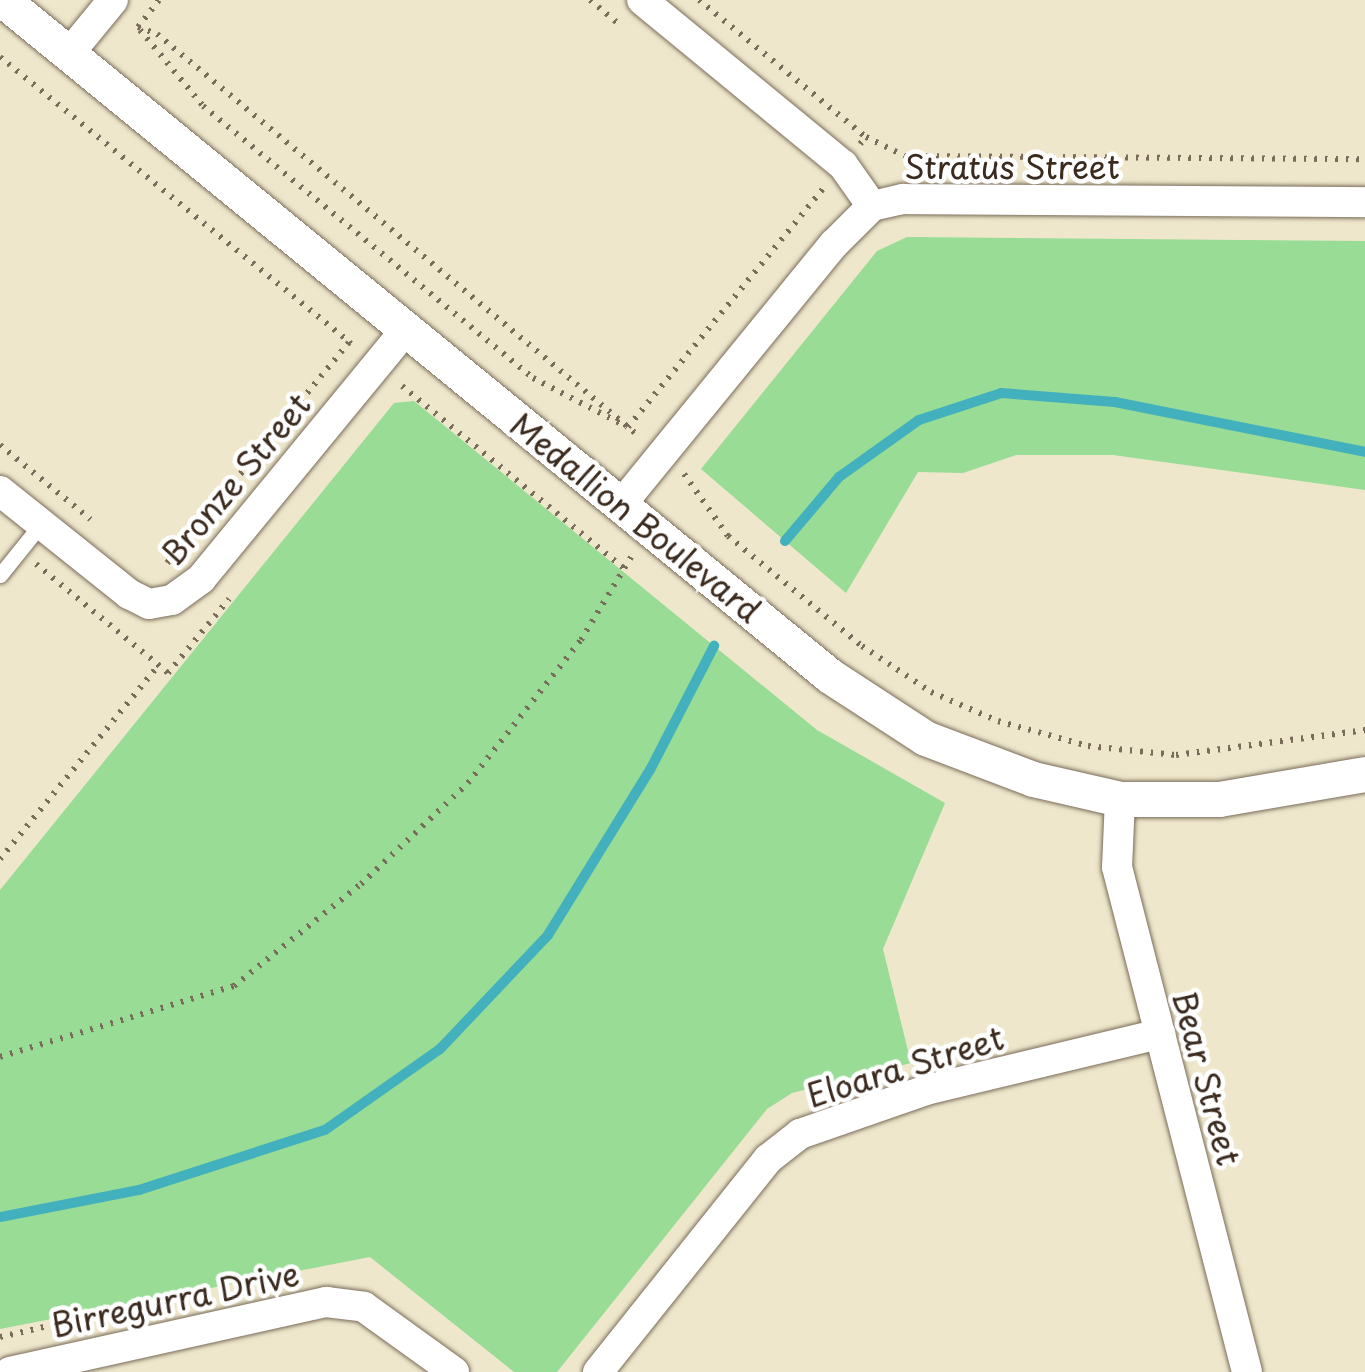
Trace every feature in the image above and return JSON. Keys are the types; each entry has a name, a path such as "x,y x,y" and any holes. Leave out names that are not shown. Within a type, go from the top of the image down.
{"street":[{"name":"Medallion Boulevard","path":"3,0 830,676 926,738 1033,779 1120,799 1219,799 1365,774"},
{"path":"68,54 112,0"},
{"path":"642,0 843,165 872,206"},
{"name":"Stratus Street","path":"620,506 834,244 872,206 903,199 1365,202"},
{"name":"Bronze Street","path":"0,490 138,600 172,600 200,579 406,328"},
{"name":"Bear Street","path":"1120,799 1117,867 1247,1372"},
{"name":"Eloara Street","path":"598,1372 768,1159 800,1134 926,1090 1160,1034"},
{"name":"Birregurra Drive","path":"10,1372 326,1302 364,1307 454,1372"}],"lane":[{"path":"0,575 41,524"}],"path":[{"path":"138,26 159,0"},
{"path":"699,0 866,138"},
{"path":"138,26 203,72 615,410 628,428 556,394 518,366 203,106 138,26"},
{"path":"0,56 626,569"},
{"path":"158,574 349,342"},
{"path":"392,400 402,386"},
{"path":"0,445 100,527"},
{"path":"686,476 728,536 862,646 931,692 998,721 1088,746 1176,755 1365,730"},
{"path":"0,859 160,666"},
{"path":"0,1337 96,1315"}],"green space":[{"path":"907,237 1365,241 1365,490 1113,455 1016,455 963,473 918,472 846,593 701,469 877,251"},
{"path":"414,401 817,730 945,803 883,949 911,1063 792,1093 767,1109 557,1372 514,1372 370,1257 0,1329 0,890 394,403"}],"waterway":[{"path":"785,541 839,477 919,420 1001,393 1115,402 1365,452"},
{"path":"0,1217 139,1190 325,1130 440,1049 548,935 650,770 714,646"}]}
